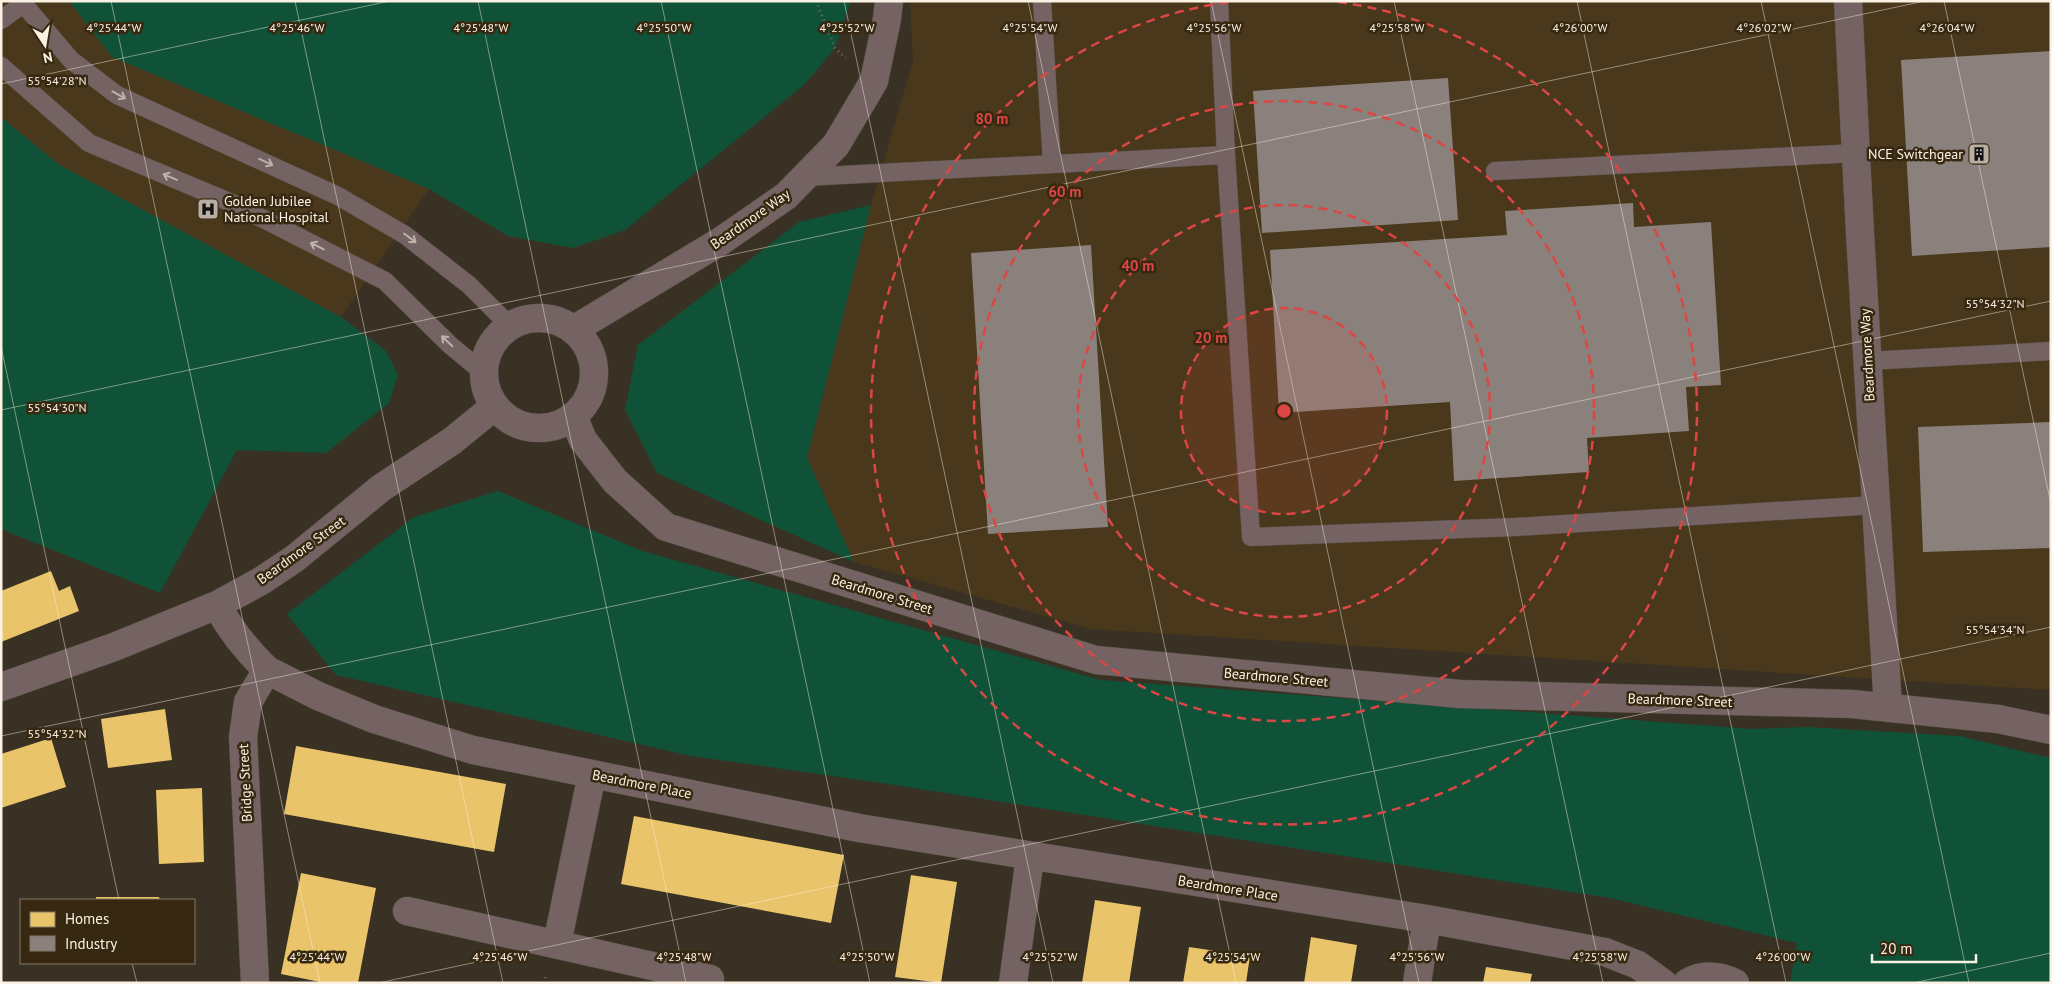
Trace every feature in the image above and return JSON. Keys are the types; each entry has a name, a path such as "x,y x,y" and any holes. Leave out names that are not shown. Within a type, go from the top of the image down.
{"street":[{"name":"Beardmore Way","path":"573,330 721,241 786,196 836,145 874,81 889,1"},
{"name":"Beardmore Way","path":"1848,1 1888,708"},
{"path":"542,318 558,322 573,330 584,342 591,356 594,373 591,389 584,404 573,416 558,424 541,428 524,426 508,418 495,406 486,391 484,373 486,354 496,338 510,326 525,320 542,318"},
{"name":"Beardmore Street","path":"1,688 114,648 217,606 261,581 294,559 381,488 452,441 495,406"},
{"name":"Beardmore Street","path":"573,416 583,440 616,482 666,527 1096,660 1460,694 1852,704 1998,719 2051,730"},
{"path":"217,606 245,650 267,670"},
{"name":"Beardmore Place","path":"267,670 318,696 383,722 473,750 859,828 1030,857 1427,919 1605,952 1638,965 1662,983"},
{"name":"Bridge Street","path":"256,983 243,737 248,702 267,670"},
{"path":"557,944 592,774"},
{"path":"1013,983 1030,857"},
{"path":"407,911 710,979"},
{"path":"1418,983 1427,919"},
{"path":"1687,983 1708,976 1726,978 1735,983"}],"lane":[{"path":"1042,1 1052,164"},
{"path":"1219,1 1226,155 1251,537 1515,527 1876,505"},
{"path":"1,20 22,3 71,60 117,95 338,196 389,225 405,235 469,285 510,326"},
{"path":"1,66 89,143 234,204 385,281 450,345 484,373"},
{"path":"1495,171 1856,153"},
{"path":"804,177 1226,155"},
{"path":"1867,361 2051,351"}],"path":[{"path":"816,1 835,48 874,81"}],"shaded area":[{"name":"Golden Jubilee National Hospital","path":"1,1 718,1 625,230 573,248 508,236 429,189 341,317 386,351 398,375 389,403 326,453 1,363"},
{"path":"910,1 2051,1 2051,690 1091,629 854,562 807,458 871,205 913,61"}],"green space":[{"path":"69,1 851,1 835,48 805,84 625,230 573,248 508,236 429,189 112,57"},
{"path":"1,117 58,164 341,317 386,351 398,375 389,403 326,453 237,450 160,593 1,529"},
{"path":"871,205 807,458 854,562 657,473 625,410 638,345 799,222"},
{"path":"498,491 642,551 1101,680 1752,729 1807,727 1960,736 2051,758 2051,983 1790,983 1797,943 1610,898 882,783 691,756 336,675 287,614 414,517"}],"building: Homes":[{"path":"51,571 59,591 70,586 79,611 1,642 1,591"},
{"path":"165,709 172,760 108,768 101,719"},
{"path":"51,738 66,787 1,808 1,754"},
{"path":"296,746 506,784 494,852 284,814"},
{"path":"202,788 204,862 159,864 156,790"},
{"path":"634,816 844,855 831,923 621,884"},
{"path":"301,873 376,888 358,983 325,983 281,974"},
{"path":"911,875 957,882 941,983 895,977"},
{"path":"96,897 159,897 160,899 96,899"},
{"path":"1095,900 1141,907 1129,983 1082,983"},
{"path":"1311,937 1357,945 1351,983 1304,983"},
{"path":"1189,947 1250,956 1246,983 1183,983"},
{"path":"1486,967 1532,974 1530,983 1483,983"}],"building: Industry":[{"name":"NCE Switchgear","path":"2051,51 2051,247 1912,256 1901,60"},
{"path":"1448,78 1458,220 1262,233 1253,91"},
{"path":"1633,203 1634,227 1711,222 1721,385 1686,387 1689,431 1587,438 1589,472 1454,481 1450,402 1279,413 1270,250 1507,235 1505,211"},
{"path":"1091,245 1108,527 988,534 971,253"},
{"path":"2051,422 2051,548 1923,552 1918,427"}],"place":[{"name":"NCE Switchgear","path":"1979,154"},
{"name":"Golden Jubilee National Hospital","path":"208,209"}]}
